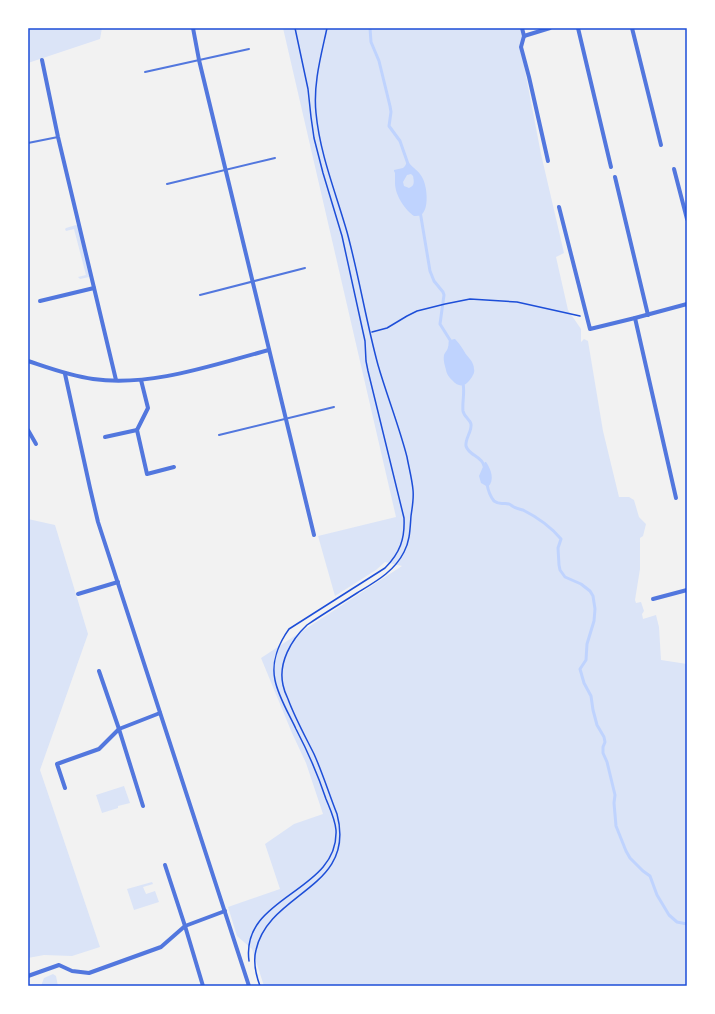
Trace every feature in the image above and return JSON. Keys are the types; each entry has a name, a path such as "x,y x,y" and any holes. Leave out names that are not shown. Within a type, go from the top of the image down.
{"street":[{"path":"193,28 199,60 314,535"},
{"path":"522,28 524,36 521,47 548,161"},
{"path":"524,36 550,28"},
{"path":"578,28 612,167"},
{"path":"632,28 661,145"},
{"path":"42,60 58,137 116,380"},
{"path":"674,169 687,218"},
{"path":"614,177 648,315"},
{"path":"559,207 590,329 687,304"},
{"path":"40,301 94,288"},
{"path":"635,318 676,498"},
{"path":"28,361 66,374 93,379 142,380 184,373 269,350"},
{"path":"66,374 96,513 249,986"},
{"path":"142,380 148,408 137,430 147,474 174,466"},
{"path":"28,430 36,444"},
{"path":"105,438 137,430"},
{"path":"78,594 118,582"},
{"path":"653,599 687,590"},
{"path":"99,671 143,806"},
{"path":"66,788 57,764 99,749 119,729 160,713"},
{"path":"165,865 203,986"},
{"path":"28,976 59,965 72,971 85,972 105,967 161,948 185,926 224,911"}],"lane":[{"path":"145,72 249,49"},
{"path":"28,144 58,137"},
{"path":"167,184 275,158"},
{"path":"200,295 305,268"},
{"path":"219,435 334,407"}],"path":[{"path":"250,965 248,950 255,927 269,911 305,884 322,868 330,857 336,837 334,822 320,780 282,701 275,680 274,668 277,651 289,629 385,568 397,553 405,527 368,371 365,341 342,236 314,138 308,89 294,28"},
{"path":"260,986 255,967 255,951 259,938 276,914 325,874 334,861 340,838 340,822 315,756 293,711 283,685 283,669 286,654 297,634 307,625 383,577 397,564 405,551 410,531 413,491 411,475 403,443 396,418 386,392 355,263 328,172 317,125 315,100 316,87 318,69 327,28"},
{"path":"371,333 387,328 417,311 470,299 517,302 587,318"}],"shaded area":[{"path":"28,28 102,28 100,39 28,63"},
{"path":"283,28 522,28 522,55 541,154 564,253 556,257 568,310 581,329 581,342 584,339 588,341 603,431 619,497 629,497 634,500 639,517 646,524 643,536 640,538 640,569 635,600 636,603 641,602 644,611 642,614 643,619 656,615 659,627 661,660 687,664 687,986 264,986 252,949 237,936 228,907 280,889 265,844 294,824 323,814 306,763 261,658 402,566 385,562 376,570 335,596 318,536 396,517"},
{"path":"76,225 78,226 90,275 89,277 80,279 78,277 86,275 74,229 66,231 65,229"},
{"path":"28,519 55,525 88,634 40,770 100,947 72,956 44,955 28,958"},
{"path":"124,786 130,803 118,806 118,808 102,813 96,795"},
{"path":"152,882 153,884 143,887 146,894 155,891 159,902 134,910 127,889"},
{"path":"53,974 56,976 58,986 41,986 44,978"}],"water":[{"path":"407,162 409,163 418,171 424,181 427,195 426,206 423,213 419,216 414,216 407,210 401,202 395,188 394,170 405,166","holes":["411,174 413,176 413,185 409,188 404,186 403,182 407,175"]},
{"path":"455,339 472,361 474,366 474,373 472,377 463,385 458,385 449,377 446,372 444,361 444,355 448,349 449,341"},
{"path":"485,462 492,474 488,487 481,483 479,476"}],"waterway":[{"path":"370,28 371,42 379,61 390,106 391,112 389,126 400,141 408,164"},
{"path":"420,211 430,271 434,281 444,295 440,324 451,343"},
{"path":"463,383 463,411 471,424 466,440 466,446 470,452 481,460 484,466"},
{"path":"487,484 489,493 494,501 509,504 515,508 523,510 553,530 561,539 558,548 560,570 565,577 581,584 590,591 593,596 595,609 594,621 587,644 586,660 580,669 584,683 591,696 597,725 604,737 605,742 603,753 607,762 615,795 614,803 616,826 630,858 650,876 657,895 669,915 677,922 687,924"}]}
